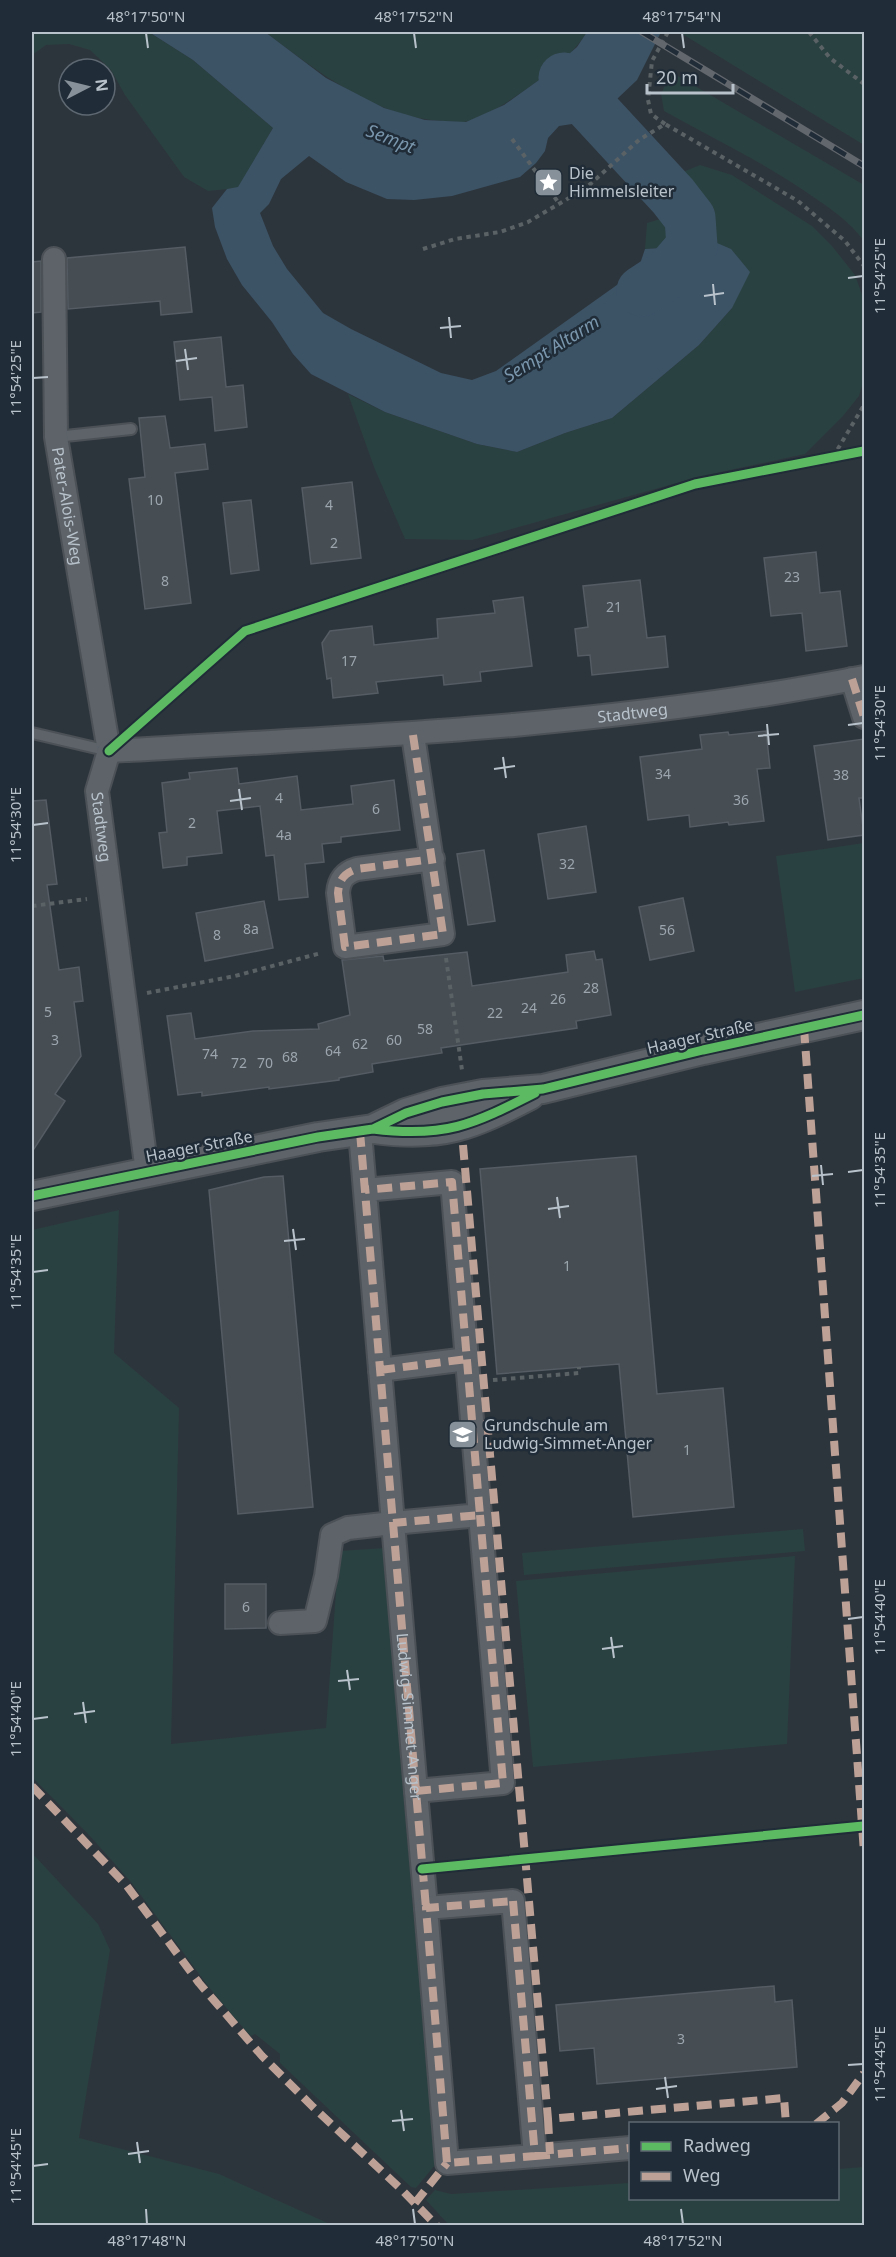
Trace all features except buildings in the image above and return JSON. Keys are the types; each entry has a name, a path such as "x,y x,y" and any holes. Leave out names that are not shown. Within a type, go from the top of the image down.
{"street":[{"name":"Pater-Alois-Weg","path":"54,259 56,437 109,751"},
{"name":"Stadtweg","path":"147,1172 96,791 109,751 413,735 684,708 858,678 864,717"},
{"path":"413,735 433,859 443,934 345,947 338,893 338,884 342,877 349,871 357,869 433,859"},
{"name":"Haager Straße","path":"32,1196 318,1137 367,1130 406,1113 442,1102 483,1094 543,1089 864,1015"},
{"name":"Ludwig-Simmet-Anger","path":"367,1130 365,1190 447,2163 629,2148"},
{"path":"365,1190 452,1182 503,1783 416,1791"},
{"path":"380,1370 467,1359"},
{"path":"280,1623 315,1621 326,1576 332,1535 348,1528 480,1515"},
{"path":"426,1908 513,1901 535,2156"}],"lane":[{"path":"56,437 131,429"},
{"path":"32,734 109,751"}],"path":[{"path":"668,32 652,61 648,100 651,114 798,201 845,241 864,266"},
{"path":"809,32 830,58 864,84"},
{"path":"423,249 455,239 500,232 528,222 558,202 586,188 639,140 665,124"},
{"path":"512,139 558,202"},
{"path":"833,457 864,405"},
{"path":"32,906 110,897"},
{"path":"443,934 463,1077"},
{"path":"123,998 235,976 345,947"},
{"path":"483,1381 579,1373 579,1367"}],"green space":[{"path":"32,32 149,32 193,60 273,128 238,188 208,191 184,177 125,95 117,81 117,57 97,57 90,50 69,44 46,45 32,55"},
{"path":"265,32 587,32 567,57 525,90 487,114 459,122 417,118 370,101 326,76"},
{"path":"679,32 864,32 864,145"},
{"path":"671,72 864,185 864,241 840,216 794,184 664,111 661,94"},
{"path":"700,165 732,175 812,226 832,246 855,275 864,300 864,379 859,396 843,416 805,454 702,476 472,540 405,539 374,467 348,394 385,412 477,444 517,452 612,418 699,345 732,308 710,240 692,246 645,249 647,223 703,208 674,186 678,174"},
{"path":"864,843 864,978 795,992 776,856"},
{"path":"119,1210 114,1353 179,1408 171,1744 326,1728 339,1551 385,1548 435,2165 416,2188 411,2187 280,2063 280,2054 255,2034 251,2036 245,2030 208,1986 131,1882 32,1777 32,1230"},
{"path":"803,1529 805,1551 524,1575 522,1553"},
{"path":"795,1556 787,1744 533,1767 516,1581"},
{"path":"32,1853 98,1924 110,1950 79,2138 219,2174 332,2225 32,2225"},
{"path":"864,2167 864,2225 449,2225 426,2200 435,2190 451,2194 629,2183 629,2200 839,2200 839,2169"}],"water":[{"name":"Sempt","path":"149,32 265,32 326,78 384,108 425,120 466,122 504,105 539,80 577,47 587,32 661,32 637,80 599,116 585,122 559,126 548,138 545,151 536,163 520,177 452,196 414,200 387,199 346,182 309,156 281,179 269,204 260,213 273,246 287,269 323,313 441,373 472,380 496,371 638,270 645,249 692,246 710,240 731,249 750,272 732,308 699,345 612,418 517,452 477,444 385,412 311,374 293,354 272,322 242,285 227,259 215,227 212,208 227,189 238,187 273,128 193,60"}],"waterway":[{"name":"Sempt Altarm","path":"564,78 673,196 690,218 692,246 668,274 642,291"}],"railway":[{"path":"642,32 864,166"}],"marked path":[{"path":"852,679 864,717"},
{"path":"413,735 443,934 345,947 338,893 341,881 346,875 357,869 433,859"},
{"path":"804,1028 864,1852"},
{"path":"360,1132 393,1523 480,1515 452,1182 365,1190"},
{"path":"463,1145 548,2119 784,2098 786,2122"},
{"path":"380,1370 467,1359"},
{"path":"416,1791 503,1783 480,1515"},
{"path":"393,1523 426,1908"},
{"path":"32,1786 127,1886 199,1983 262,2056 437,2226"},
{"path":"513,1901 535,2156 447,2163 426,1908 513,1901"},
{"path":"818,2122 842,2103 864,2073"},
{"path":"548,2119 550,2154"},
{"path":"535,2156 629,2148"},
{"path":"415,2203 447,2163"}],"cycle path":[{"path":"109,751 245,631 695,484 864,451"},
{"path":"32,1196 318,1137 373,1129 406,1113 442,1102 483,1094 543,1089 703,1050 864,1015"},
{"path":"373,1129 420,1132 439,1130 475,1121 535,1093"},
{"path":"422,1869 863,1826"}],"place":[{"name":"Die Himmelsleiter","path":"548,182"},
{"name":"Grundschule am Ludwig-Simmet-Anger","path":"463,1434"}]}
